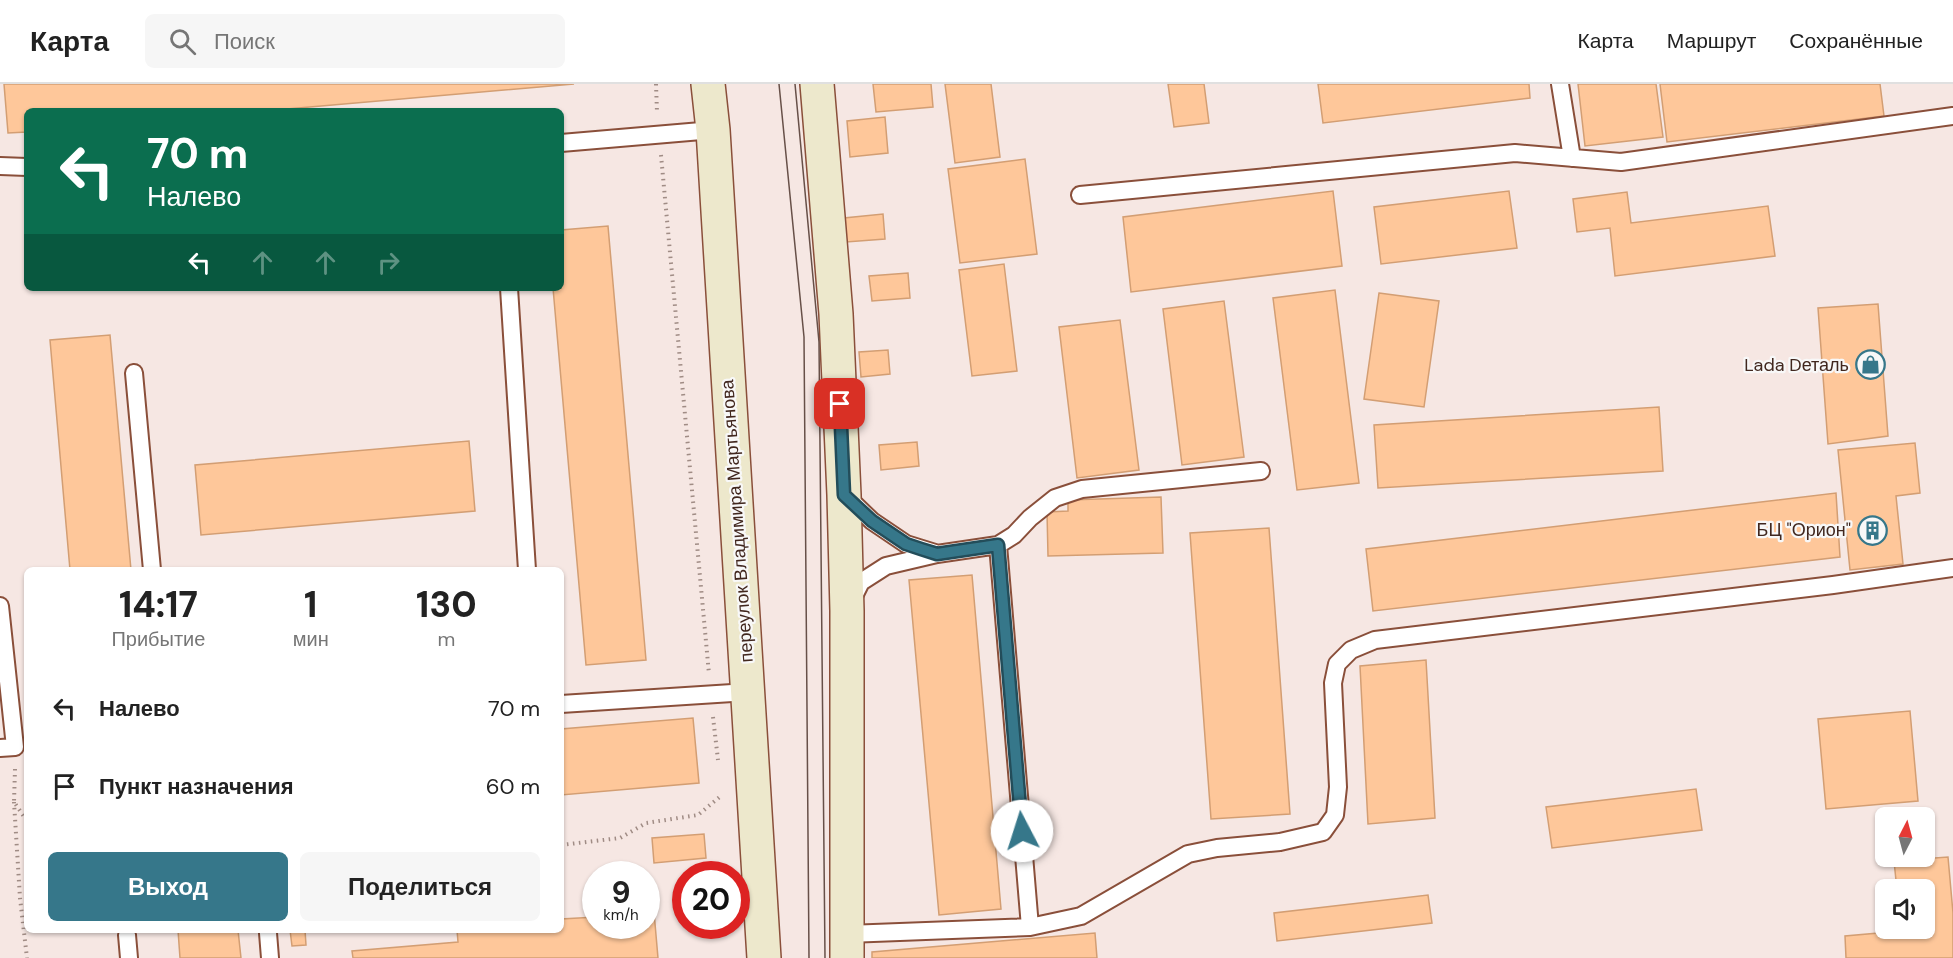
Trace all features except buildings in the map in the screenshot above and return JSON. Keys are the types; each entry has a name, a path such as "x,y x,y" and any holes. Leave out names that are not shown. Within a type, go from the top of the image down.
{"street":[{"name":"переулок Владимира Мартьянова","path":"708,84 713,130 764,958"},
{"path":"817,84 836,314 844,495 847,611 847,946"}],"lane":[{"path":"1560,84 1572,158"},
{"path":"1080,195 1515,153 1622,162 1953,116"},
{"path":"564,143 713,130"},
{"path":"0,166 24,166"},
{"path":"509,291 527,567"},
{"path":"134,373 152,567"},
{"path":"847,611 861,582 886,566 937,554 998,545 1014,535 1030,518 1055,498 1082,489 1261,471"},
{"path":"844,495 872,521 906,544 937,554"},
{"path":"998,545 1030,927"},
{"path":"847,946 1030,927 1081,916 1188,854 1218,848 1280,842 1323,832 1335,815 1338,787 1333,683 1337,664 1351,650 1375,640 1833,585 1953,568"},
{"path":"0,606 8,747"},
{"path":"564,704 748,692"},
{"path":"268,933 270,958"},
{"path":"127,935 129,958"}],"path":[{"path":"656,84 718,762"},
{"path":"8,747 24,932"},
{"path":"721,784 722,807"},
{"path":"564,845 620,838 646,823 698,815 722,795"},
{"path":"14,802 24,817"},
{"path":"24,933 27,958"}],"tram line":[{"path":"779,84 804,337 809,958"},
{"path":"795,84 819,342 825,958"}],"place":[{"name":"Lada Dеталь","path":"1870,365"},
{"name":"БЦ \"Орион\"","path":"1872,530"}],"route":[{"path":"840,404 844,495 872,521 906,544 937,554 998,545 1022,831"}]}
